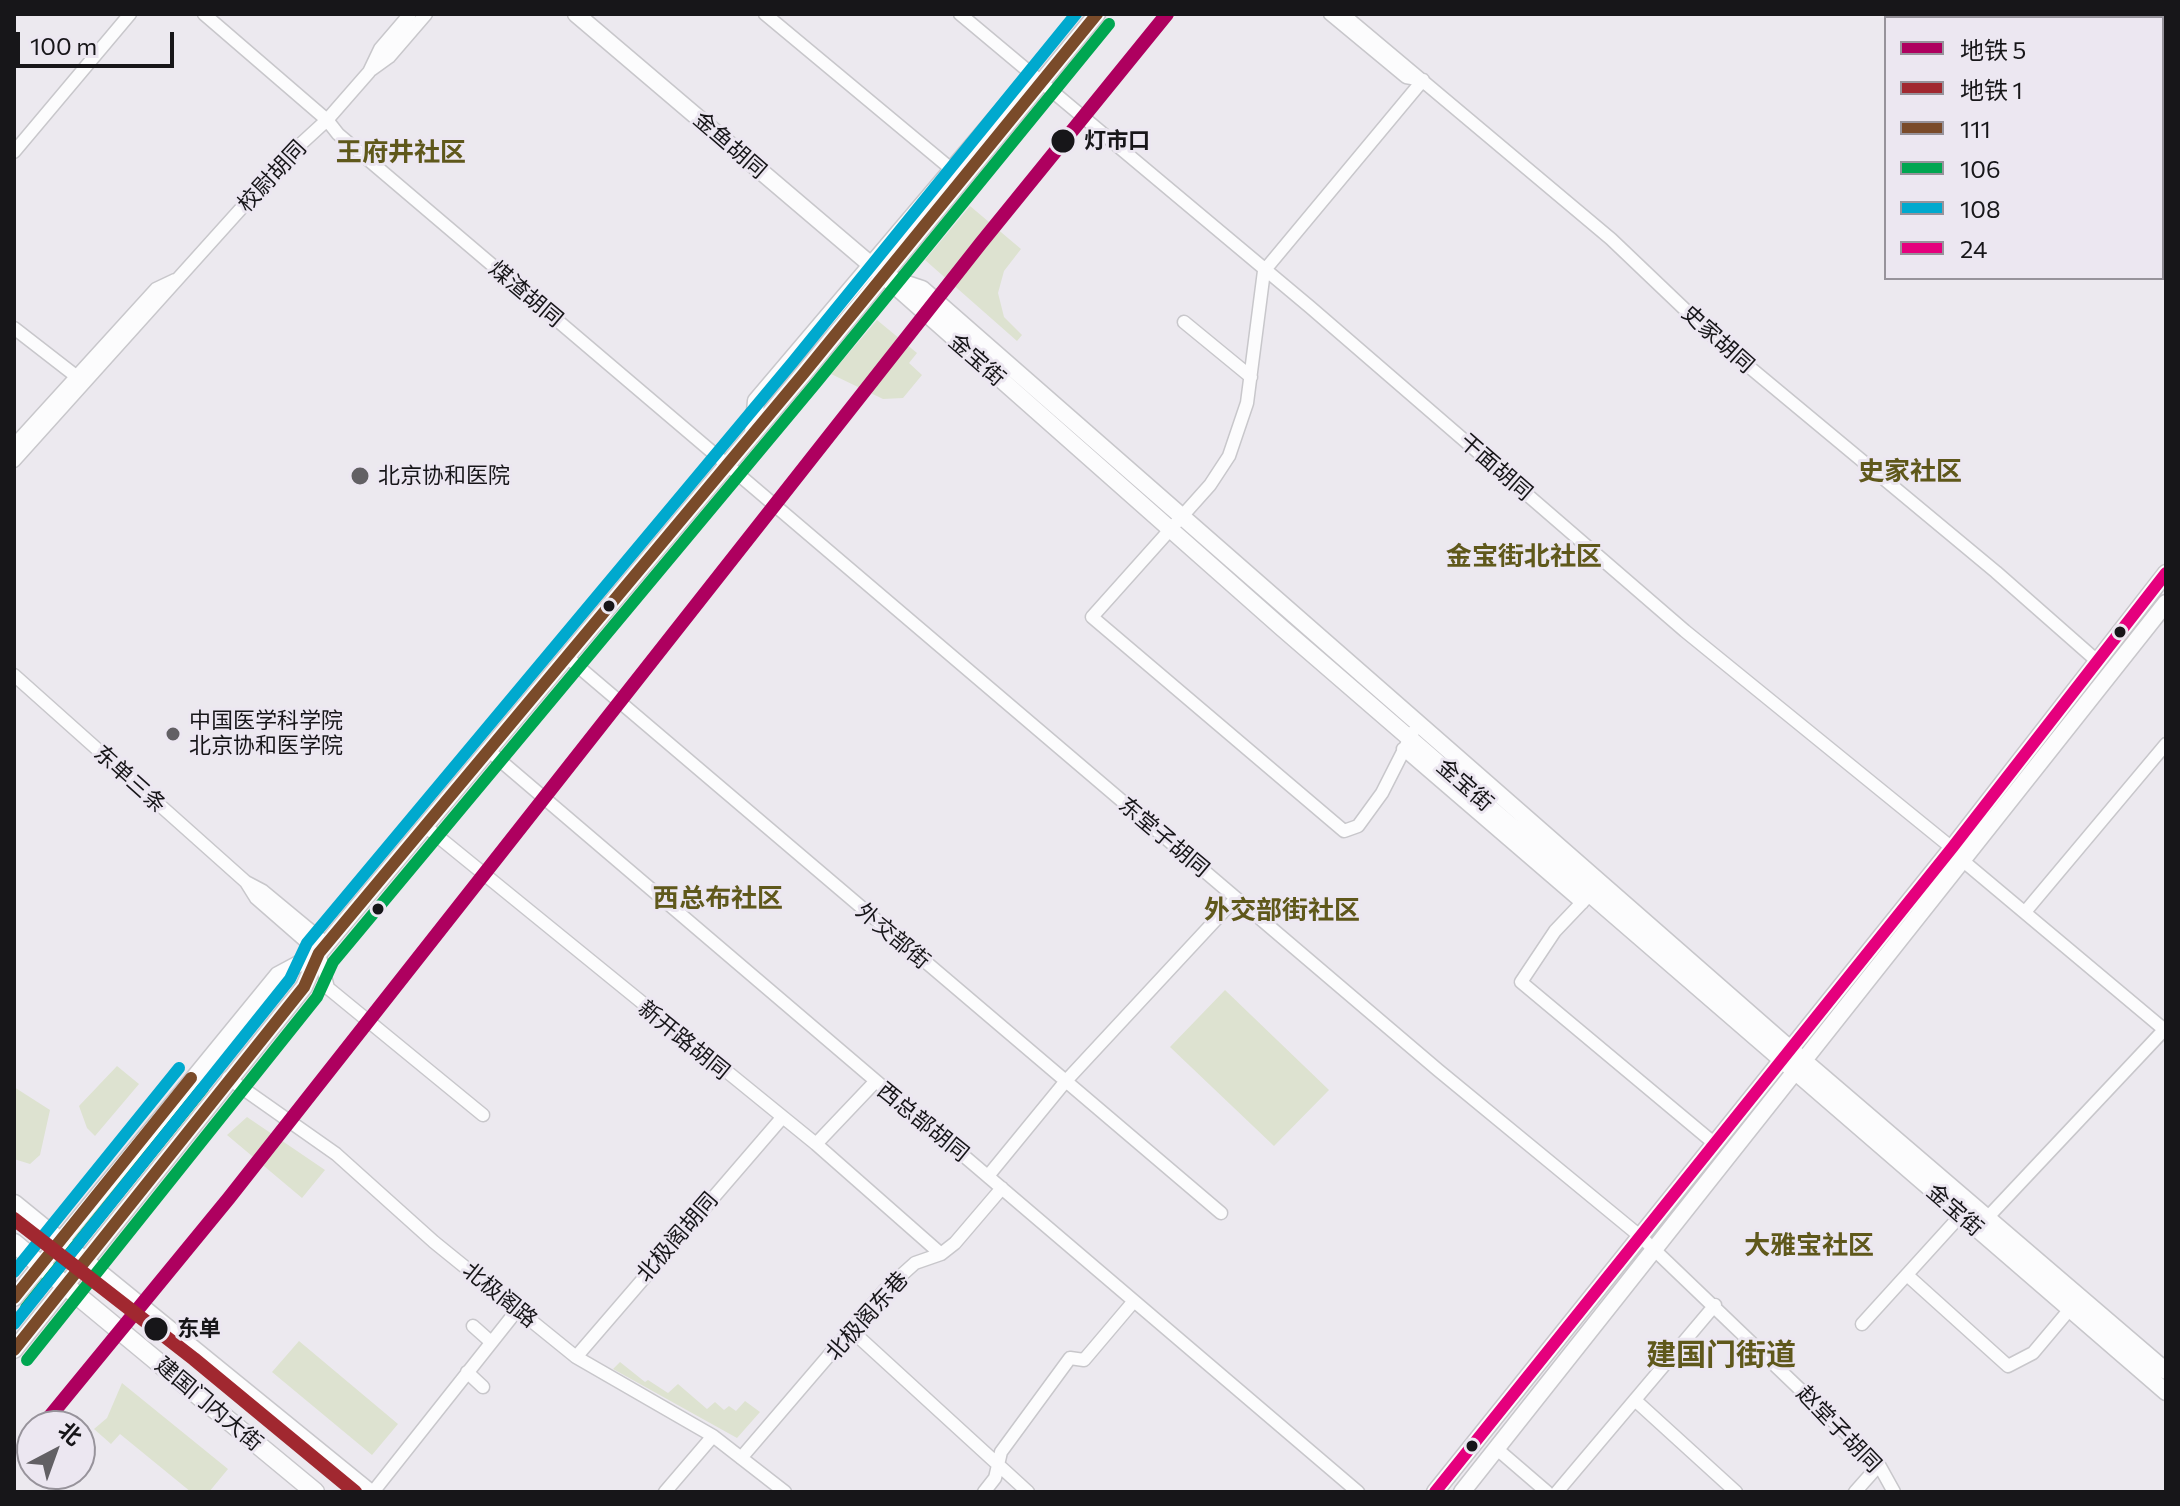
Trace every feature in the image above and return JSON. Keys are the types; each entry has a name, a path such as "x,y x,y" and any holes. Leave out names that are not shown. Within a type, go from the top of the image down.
{"highway":[{"name":"建国门内大街","path":"14,1204 370,1492"},
{"name":"建国门内大街","path":"14,1243 315,1492"}],"main road":[{"name":"金鱼胡同","path":"576,14 877,271"},
{"path":"14,1350 228,1078 304,987 323,949 727,465 877,271 957,174 1041,84 1097,14"},
{"name":"金宝街","path":"877,271 922,289 1410,737 1792,1060 1988,1217 2166,1371"},
{"path":"1957,854 2096,660 2166,573"},
{"path":"1462,1492 1653,1250 1792,1060 1957,854 2166,603"},
{"path":"14,1298 278,975 323,949"},
{"path":"1435,1492 1715,1144 1792,1060"},
{"name":"金宝街","path":"1792,1060 1961,1215 2166,1392"}],"street":[{"path":"14,152 130,14"},
{"name":"校尉胡同","path":"369,72 380,49 410,14"},
{"name":"校尉胡同","path":"14,445 80,380 369,72 389,57 426,14"},
{"path":"765,14 957,174"},
{"name":"干面胡同","path":"960,14 1685,631 2165,1030"},
{"path":"1330,14 1406,77 1423,80 1264,271 1247,403 1229,456 1176,524 1092,617 1344,831 1358,826 1382,793 1410,737 1592,893 1555,931 1521,982 1715,1144"},
{"name":"史家胡同","path":"1343,14 1611,239 1718,341 1996,572 2096,660"},
{"name":"煤渣胡同","path":"213,17 327,120 338,134 727,465"},
{"path":"1184,322 1251,377"},
{"path":"14,328 80,380"},
{"name":"校尉胡同","path":"14,461 80,380"},
{"name":"东堂子胡同","path":"727,465 1641,1237"},
{"name":"外交部街","path":"567,657 1221,1213"},
{"name":"东单三条","path":"14,675 246,882 256,898 323,949"},
{"path":"2025,912 2166,744"},
{"name":"西总部胡同","path":"489,751 689,918 874,1083 988,1176 1358,1492"},
{"name":"新开路胡同","path":"425,826 781,1119 816,1144 941,1254"},
{"path":"988,1176 1065,1082 1236,898"},
{"path":"323,949 328,988 483,1115"},
{"path":"1988,1217 2165,1030"},
{"name":"北极阁路","path":"228,1078 336,1154 434,1242 576,1357 713,1436 785,1492"},
{"path":"816,1144 874,1083"},
{"name":"北极阁胡同","path":"576,1357 781,1119"},
{"name":"北极阁东巷","path":"741,1458 885,1290 915,1263 941,1254 1002,1188"},
{"path":"1862,1324 1961,1215"},
{"name":"赵堂子胡同","path":"1641,1237 1879,1465 1894,1492"},
{"path":"1907,1275 2008,1366 2033,1353 2070,1309"},
{"path":"984,1492 995,1478 1001,1452 1070,1358 1084,1360 1134,1301"},
{"path":"1557,1492 1715,1305"},
{"path":"370,1492 518,1309"},
{"path":"473,1326 491,1342"},
{"path":"852,1331 1028,1492"},
{"path":"467,1372 483,1387"},
{"path":"1636,1401 1736,1492"},
{"path":"665,1492 713,1436"},
{"path":"1497,1449 1547,1492"},
{"path":"1855,1492 1879,1465"}],"green space":[{"path":"970,206 1021,249 1004,271 998,293 1004,317 1022,335 1017,341 925,260"},
{"path":"877,320 917,353 909,363 922,375 903,398 883,399 831,374"},
{"path":"1225,990 1329,1090 1274,1146 1170,1047"},
{"path":"117,1066 139,1084 95,1136 87,1128 79,1106"},
{"path":"14,1087 50,1110 40,1155 30,1164 14,1159"},
{"path":"247,1117 325,1170 302,1198 227,1135"},
{"path":"299,1341 398,1424 372,1455 272,1372"},
{"path":"620,1362 645,1382 648,1380 668,1393 678,1384 707,1409 715,1402 724,1410 729,1406 736,1411 745,1401 760,1412 737,1438 613,1369"},
{"path":"122,1383 228,1469 209,1492 191,1492 120,1434 111,1444 96,1431 107,1418"}],"metro line":[{"name":"5","path":"55,1410 229,1198 981,243 1167,14"},
{"name":"1","path":"14,1219 194,1359 355,1492"}],"transit line":[{"name":"108","path":"14,1324 290,979 307,943 792,363 1076,14"},
{"name":"111","path":"14,1350 304,987 319,953 804,373 1097,14"},
{"name":"106","path":"27,1360 317,997 333,962 816,383 1109,24"},
{"name":"24","path":"1435,1492 1952,848 2166,573"},
{"name":"108","path":"14,1272 179,1068"},
{"name":"111","path":"14,1298 191,1078"},
{"name":"106","path":"26,1308 203,1088"}],"place":[{"name":"灯市口","path":"1063,141"},
{"name":"北京协和医院","path":"360,476"},
{"name":"中国医学科学院 北京协和医学院","path":"173,734"},
{"name":"东单","path":"156,1329"}],"district":[{"name":"王府井社区","path":"401,152"},
{"name":"史家社区","path":"1910,471"},
{"name":"金宝街北社区","path":"1524,556"},
{"name":"西总布社区","path":"718,898"},
{"name":"外交部街社区","path":"1282,910"},
{"name":"大雅宝社区","path":"1809,1245"},
{"name":"建国门街道","path":"1721,1355"}]}
